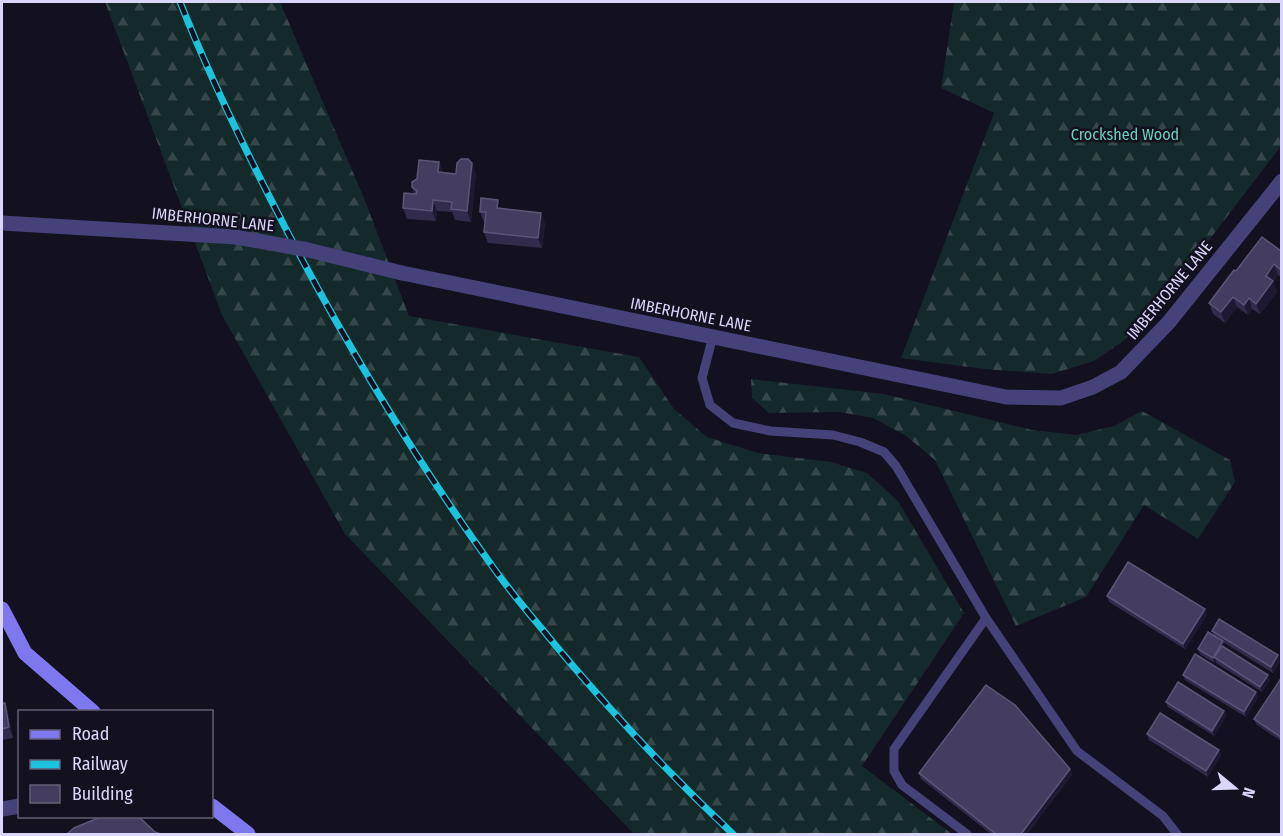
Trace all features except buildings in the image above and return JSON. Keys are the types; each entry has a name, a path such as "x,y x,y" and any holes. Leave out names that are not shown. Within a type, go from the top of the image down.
{"main road":[{"path":"2,609 25,653 92,710"},
{"path":"213,807 248,834"}],"street":[{"name":"IMBERHORNE LANE","path":"2,223 236,237 308,250 402,273 1006,398 1061,398 1094,387 1121,372 1169,322 1281,181"},
{"path":"2,809 18,806"}],"lane":[{"path":"713,336 702,378 710,405 733,423 770,431 833,435 860,442 884,452 896,466 986,618 1077,751 1163,816 1177,834"},
{"path":"967,834 902,785 894,771 894,750 986,618"}],"green space":[{"path":"105,2 280,2 364,198 409,316 639,357 674,409 707,437 758,453 831,462 867,473 898,501 964,613 862,766 952,834 634,834 345,534 222,315"},
{"name":"Crockshed Wood","path":"954,2 1281,2 1281,146 1158,307 1122,342 1094,361 1052,374 984,369 901,358 994,113 941,88"},
{"path":"751,379 884,394 1032,430 1076,435 1114,426 1142,411 1230,460 1235,482 1198,539 1144,505 1086,597 1016,626 935,460 905,435 873,418 839,412 769,413 752,398"}],"railway":[{"path":"180,2 230,118 287,231 358,359 435,483 506,584 577,671 664,766 733,834"}]}
